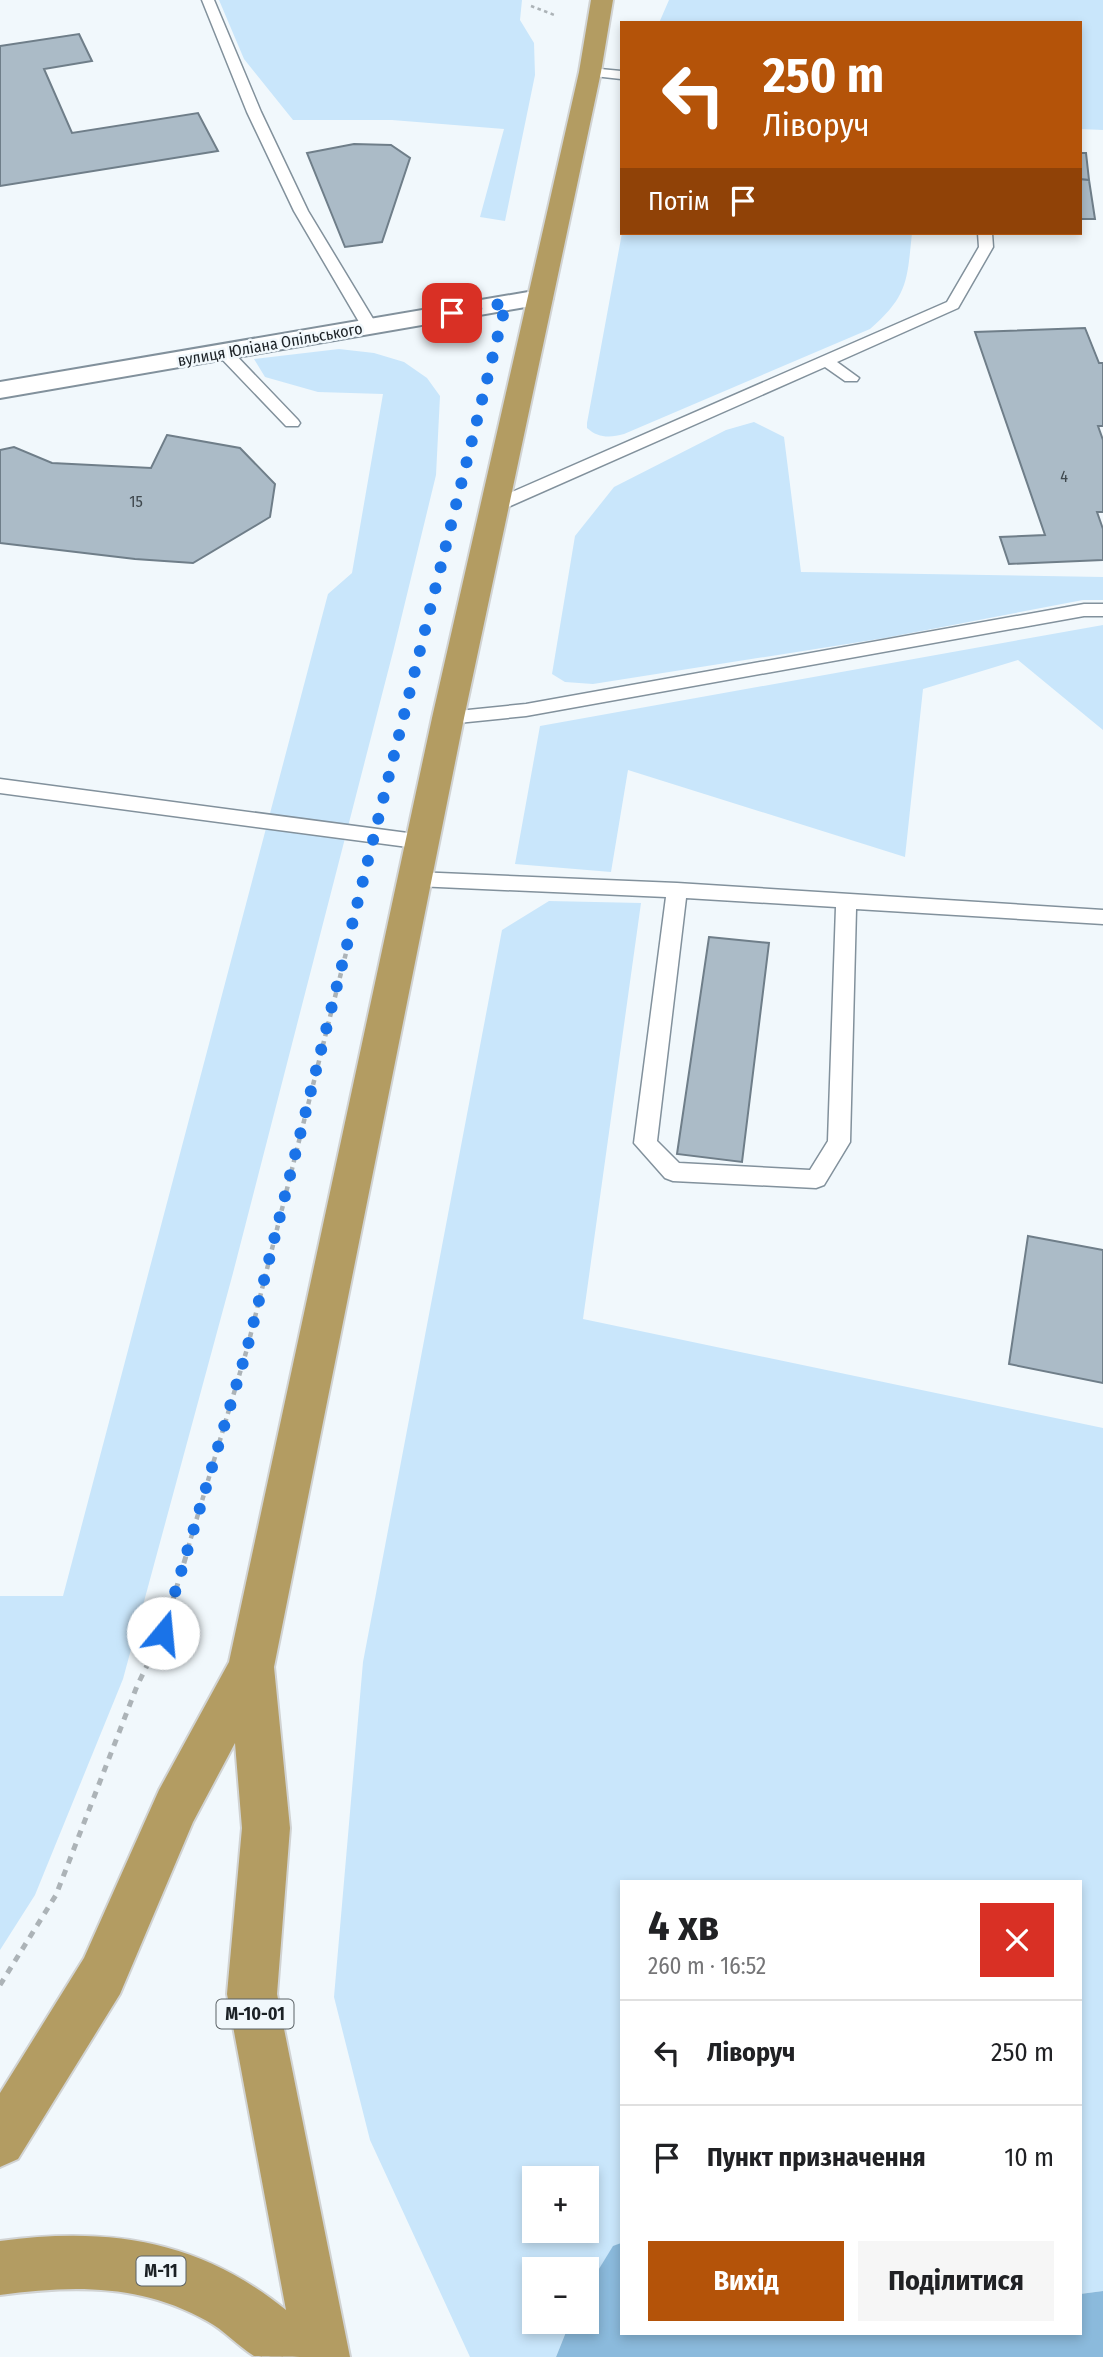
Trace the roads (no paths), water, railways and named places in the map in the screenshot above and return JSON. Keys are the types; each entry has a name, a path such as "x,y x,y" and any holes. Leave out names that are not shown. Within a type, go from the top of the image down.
{"highway":[{"name":"М-10-01","path":"0,2141 102,1976 176,1806 251,1667 493,507 540,298 606,73 602,0"},
{"name":"М-10-01","path":"251,1667 266,1828 251,1994 322,2357"},
{"name":"М-11","path":"0,2268 55,2259 109,2260 160,2271 209,2290 254,2319 296,2357"}],"street":[{"name":"вулиця Юліана Опільського","path":"0,390 540,298"}],"lane":[{"path":"208,0 254,112 301,211 370,327"},
{"path":"493,507 953,305 986,247 985,235"},
{"path":"224,352 292,423"},
{"path":"826,361 851,378"},
{"path":"448,718 526,710 1084,610 1103,610"},
{"path":"0,786 423,842"},
{"path":"416,878 677,890 1103,917"},
{"path":"677,890 645,1143 673,1172 816,1180 839,1142 846,901"}]}
